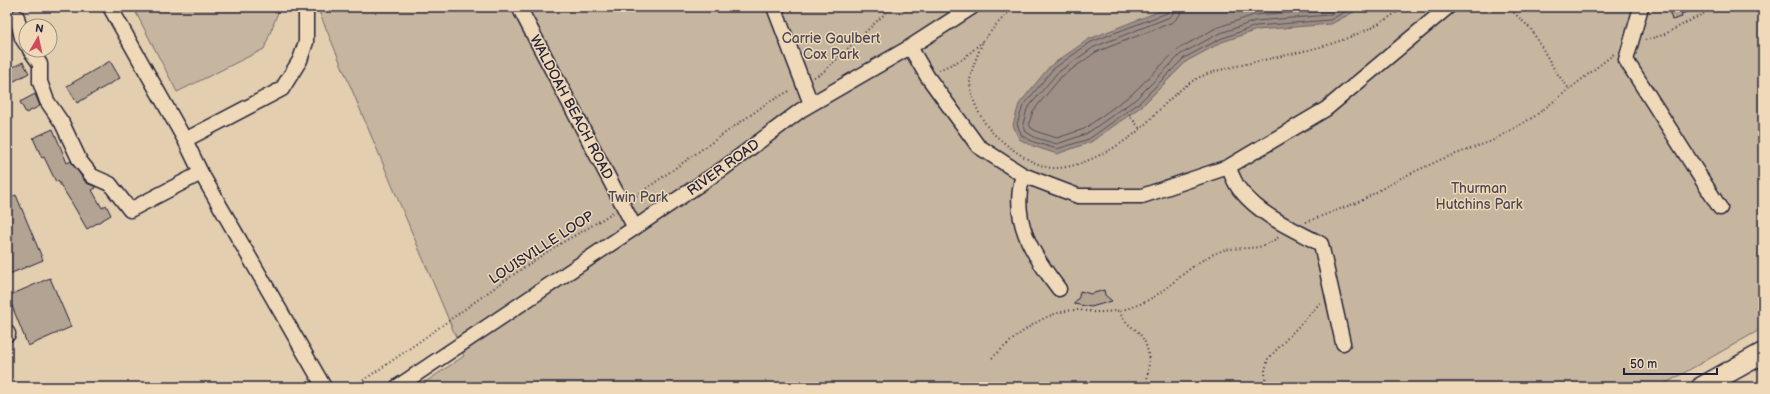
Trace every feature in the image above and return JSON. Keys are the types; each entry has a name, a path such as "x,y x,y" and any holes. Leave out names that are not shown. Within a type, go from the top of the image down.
{"highway":[{"path":"1702,387 1763,353"}],"street":[{"path":"110,7 185,140 201,172 324,387"},
{"path":"185,140 282,89 300,60 306,42 306,7"},
{"name":"WALDOAH BEACH ROAD","path":"519,7 635,228"},
{"path":"774,7 811,104"},
{"name":"RIVER ROAD","path":"397,387 724,168 801,110 910,47 972,7"},
{"path":"910,47 927,76 978,146 1023,176 1078,196 1142,196 1228,166 1326,109 1448,7"},
{"path":"1641,7 1626,60 1720,208"},
{"path":"17,17 18,21"},
{"path":"36,58 40,64 40,82 47,101 62,123 80,161 92,176 110,184 130,210 201,172"},
{"path":"1228,166 1240,190 1258,208 1293,230 1321,244 1343,343"},
{"path":"1023,176 1018,190 1018,210 1028,244 1046,273 1059,289"}],"path":[{"name":"LOUISVILLE LOOP","path":"353,387 422,341 539,257 597,223 766,104 822,73 892,7"},
{"path":"927,76 963,59 983,42 996,25 1014,7"},
{"path":"1508,7 1531,29 1540,42 1556,72 1570,90"},
{"path":"992,358 1024,330 1040,320 1058,313 1075,310 1120,311 1140,305 1155,296 1203,260 1216,253 1229,249 1265,246 1311,220 1361,201 1401,178 1442,159 1492,140 1535,116 1618,51 1631,44 1664,35 1716,7"},
{"path":"983,42 970,81 973,97 987,128 1008,148 1040,165 1057,169 1110,150 1140,129 1181,90 1198,78 1230,68 1328,46 1363,33 1403,8"},
{"path":"1124,108 1140,129"},
{"path":"1266,387 1265,371 1268,359 1331,291"},
{"path":"1120,311 1121,316 1137,332 1147,345 1149,367 1146,387"}],"green space":[{"path":"133,7 280,7 264,49 177,92"},
{"path":"317,7 1763,7 1763,328 1659,387 418,387 464,356"}],"water":[{"path":"1170,7 1358,7 1354,12 1331,24 1257,30 1222,42 1187,61 1142,106 1091,142 1057,154 1033,146 1019,139 1013,125 1019,104 1050,66 1089,39"}],"building":[{"path":"1668,7 1698,8 1681,14 1682,17 1672,20"},
{"path":"110,61 120,78 77,103 67,86"},
{"path":"23,62 29,73 7,85 7,70"},
{"path":"35,94 40,106 26,113 20,102"},
{"path":"53,129 67,163 71,161 86,183 96,188 92,190 102,208 106,205 111,215 87,229 58,181 56,182 44,157 42,158 33,138"},
{"path":"16,195 43,260 7,275 7,199"},
{"path":"50,278 71,327 28,346 8,296"},
{"path":"1104,290 1105,295 1112,301 1091,307 1074,304 1079,297 1080,291 1091,294"}],"park label":[{"name":"Carrie Gaulbert Cox Park","path":"831,46"},
{"name":"Thurman Hutchins Park","path":"1479,196"},
{"name":"Twin Park","path":"638,197"}]}
